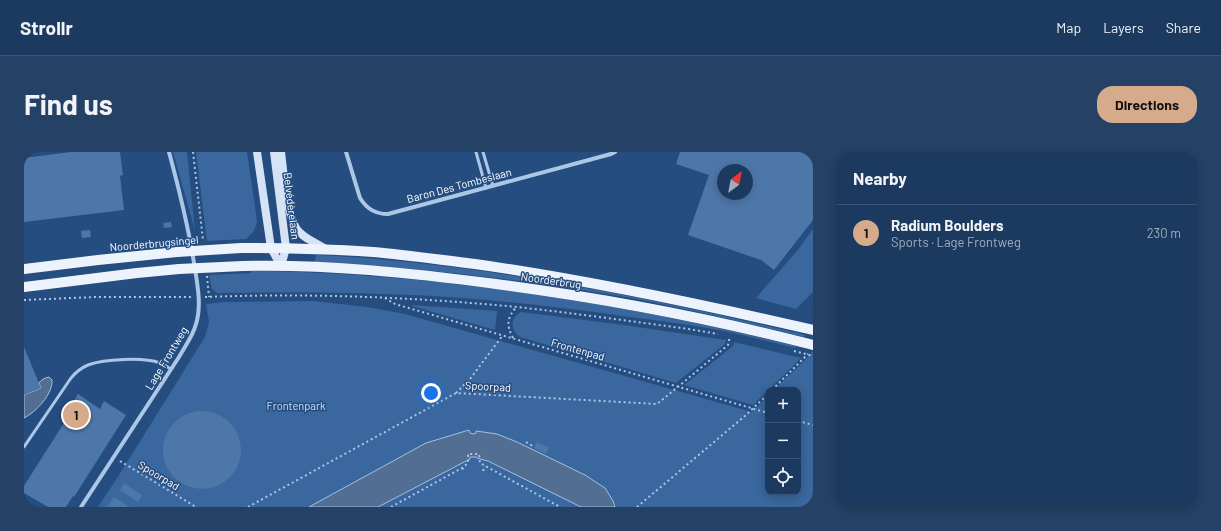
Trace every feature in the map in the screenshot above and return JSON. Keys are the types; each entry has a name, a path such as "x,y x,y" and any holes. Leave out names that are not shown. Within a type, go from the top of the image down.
{"main road":[{"path":"24,287 179,269 281,266 271,248 257,152"},
{"name":"Belvédèrelaan","path":"274,152 286,248 281,266"},
{"path":"281,152 293,224 299,232 327,249"},
{"name":"Noorderbrugsingel","path":"24,269 177,252 241,248 286,248"},
{"name":"Noorderbrug","path":"286,248 327,249 410,256 512,269 656,295 812,330"},
{"name":"Noorderbrug","path":"281,266 324,267 407,274 574,295 680,314 801,342 811,349"}],"street":[{"name":"Lage Frontweg","path":"81,507 189,341 195,327 198,311 197,280 188,225 180,189 169,152"},
{"name":"Baron Des Tombeslaan","path":"346,152 360,198 364,204 376,213 388,214 615,152"}],"lane":[{"path":"476,152 486,188"},
{"path":"484,152 493,186"},
{"path":"24,447 71,378 80,369 94,363 130,360 158,362 171,369"}],"path":[{"path":"193,152 203,244"},
{"path":"206,274 209,297 384,297 481,303 598,316 723,335"},
{"path":"24,300 88,297 198,297"},
{"name":"Frontenpad","path":"384,297 395,304 765,412"},
{"path":"513,338 509,330 508,320 516,307"},
{"path":"456,392 470,379 503,335"},
{"name":"Spoorpad","path":"248,507 456,392 656,404 728,345 730,336"},
{"path":"775,387 811,349"},
{"path":"794,351 813,356"},
{"path":"637,507 765,397"},
{"path":"801,422 813,425"},
{"path":"526,442 534,447"},
{"path":"391,507 462,468 468,463 468,454 479,454 479,462 485,466 560,507"},
{"name":"Spoorpad","path":"114,457 196,507"},
{"path":"483,471 485,466"},
{"path":"462,468 465,471"}],"green space":[{"path":"173,152 187,152 195,231"},
{"path":"196,152 247,152 257,221 253,232 246,239 207,241"},
{"path":"813,229 813,292 796,309 756,298 797,251"},
{"path":"316,255 378,259 501,274 624,295 806,335 804,337 678,308 596,292 436,271 315,262"},
{"path":"251,271 321,273 391,278 528,293 662,316 796,346 795,348 724,331 684,324 501,301 432,296 371,294 217,293 212,289 209,275 251,273"},
{"name":"Frontenpark","path":"313,301 367,307 405,314 752,412 765,399 765,495 801,495 801,387 777,387 813,351 813,507 98,507 205,337 209,322 206,304 223,302"},
{"path":"412,306 497,311 495,330"},
{"path":"521,312 726,340 725,344 676,383 520,337 514,331 513,321"},
{"path":"734,342 801,358 771,387 765,387 765,393 753,405 684,385 733,346"}],"shaded area":[{"path":"49,377 52,380 52,385 47,397 34,412 24,418 24,395 41,388 39,383 43,379"},
{"path":"469,430 470,433 473,434 476,433 476,431 497,434 585,475 605,488 615,507 581,507 488,461 476,457 470,457 470,459 378,507 309,507 426,443"}],"building":[{"path":"71,152 120,152 123,175 120,176 124,210 24,222 24,158"},
{"path":"680,152 813,152 813,220 774,270 761,260 688,235 709,175 676,164"},
{"path":"171,222 172,227 164,228 163,223"},
{"path":"90,230 91,237 82,238 81,231"},
{"path":"24,347 41,388 24,395"},
{"path":"78,394 100,409 104,401 126,415 74,497 73,496 66,507 48,507 24,493 24,486 76,404 73,402"},
{"path":"202,411 217,414 224,418 234,428 238,435 241,450 238,465 234,472 224,482 217,486 202,489 187,486 180,482 170,472 166,465 163,450 166,435 170,428 180,418 187,414"},
{"path":"537,442 549,448 546,454 534,448"},
{"path":"124,483 142,495 138,502 120,490"},
{"path":"114,497 130,507 107,507"}],"place":[{"name":"Radium Boulders","path":"76,415"}]}
